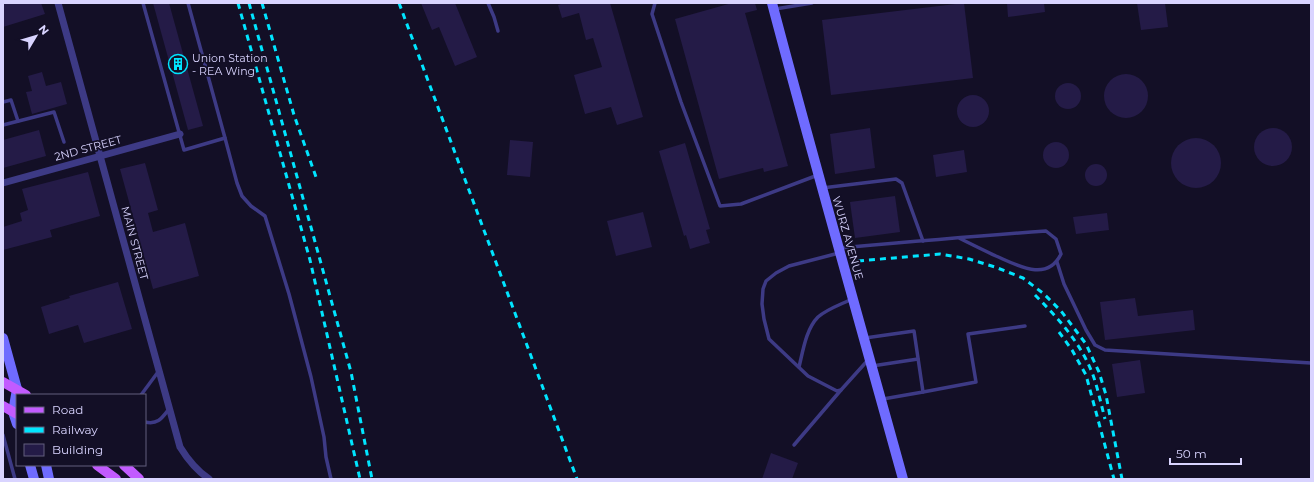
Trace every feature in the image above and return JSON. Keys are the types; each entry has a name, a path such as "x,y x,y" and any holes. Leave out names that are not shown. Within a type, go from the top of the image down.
{"main road":[{"path":"3,382 21,393"},
{"path":"3,406 15,413"},
{"path":"98,466 116,479"},
{"path":"125,466 139,479"}],"street":[{"name":"MAIN STREET","path":"58,3 180,447 190,464 200,474 209,479"},
{"name":"WURZ AVENUE","path":"773,6 821,188 871,362 902,479"},
{"name":"2ND STREET","path":"3,182 180,134"},
{"path":"3,338 21,393"},
{"path":"30,466 34,479"},
{"path":"46,466 49,479"}],"lane":[{"path":"143,3 184,150 225,138"},
{"path":"188,3 242,196 251,206 265,216 311,377 324,437 326,456 332,479"},
{"path":"488,3 498,31"},
{"path":"654,3 652,14 681,102 720,206 741,204 818,175"},
{"path":"773,6 812,3"},
{"path":"3,102 11,100 18,121"},
{"path":"3,125 54,112 64,142"},
{"path":"821,188 896,179 902,183 923,241"},
{"path":"841,390 837,391 808,376 769,339 762,304 763,289 766,281 776,273 789,266 839,250 923,241 959,238 1046,231 1056,239 1061,254 1057,262 1048,268 1037,270 1023,268 959,238"},
{"path":"1057,262 1064,284 1086,330 1094,345 1099,348 1105,350 1311,363"},
{"path":"799,367 809,331 818,317 853,299"},
{"path":"881,399 976,382 968,334 1025,326"},
{"path":"864,338 914,331 923,392"},
{"path":"794,445 841,390 871,362 918,359"},
{"path":"142,394 159,371"},
{"path":"146,422 157,423 161,420 169,408"},
{"path":"3,435 15,479"}],"building":[{"path":"3,3 41,3 45,14 3,27"},
{"name":"Union Station - REA Wing","path":"153,3 169,3 203,126 188,130"},
{"path":"421,3 455,3 477,57 455,66 439,27 432,30"},
{"path":"564,3 610,3 643,117 617,125 611,107 585,114 574,75 602,67 593,38 586,40 579,13 562,18 558,5"},
{"path":"732,3 755,3 757,10 745,13 788,166 764,172 763,168 719,179 675,19"},
{"path":"964,3 973,78 831,95 822,20"},
{"path":"1007,3 1044,3 1045,12 1008,17"},
{"path":"1137,3 1165,3 1168,27 1141,30"},
{"path":"42,72 46,86 61,82 67,104 32,114 26,92 32,91 28,76"},
{"path":"1126,74 1138,78 1144,84 1148,96 1144,108 1138,114 1126,118 1114,114 1108,108 1104,96 1108,84 1114,78"},
{"path":"1068,83 1077,87 1081,96 1077,105 1068,109 1059,105 1055,96 1059,87"},
{"path":"970,95 976,95 986,102 989,111 988,117 982,124 976,127 970,127 960,120 957,114 957,108 964,98"},
{"path":"870,128 875,168 835,174 830,134"},
{"path":"1269,128 1277,128 1284,131 1289,136 1292,147 1289,158 1284,163 1277,166 1269,166 1262,163 1257,158 1254,151 1254,143 1257,136 1262,131"},
{"path":"39,130 46,156 3,168 3,140"},
{"path":"1191,138 1201,138 1214,145 1221,158 1221,168 1214,181 1201,188 1191,188 1182,184 1175,177 1171,168 1171,158 1175,149 1182,142"},
{"path":"510,140 533,142 530,177 507,175"},
{"path":"1056,142 1065,146 1069,155 1065,164 1056,168 1047,164 1043,155 1047,146"},
{"path":"685,143 710,229 706,230 710,243 690,249 686,235 684,236 659,151"},
{"path":"964,150 967,172 936,177 933,155"},
{"path":"145,163 158,210 148,213 153,232 185,223 199,276 153,289 120,169"},
{"path":"1092,164 1100,164 1107,171 1107,179 1100,186 1092,186 1085,179 1085,171"},
{"path":"88,172 100,216 50,230 52,237 3,250 3,227 22,221 20,213 28,210 22,189"},
{"path":"895,196 900,232 855,238 850,202"},
{"path":"643,212 652,247 616,256 607,221"},
{"path":"1107,213 1109,230 1076,234 1073,217"},
{"path":"118,282 132,329 84,343 78,325 49,334 41,307 70,298 69,296"},
{"path":"1135,298 1138,316 1193,310 1195,330 1105,340 1100,302"},
{"path":"1140,360 1145,393 1117,397 1112,364"},
{"path":"771,453 798,463 792,479 762,479"}],"railway":[{"path":"238,3 310,260 360,479"},
{"path":"249,3 351,372 372,479"},
{"path":"262,3 294,115 316,177"},
{"path":"399,3 577,479"},
{"path":"858,261 940,254 969,259 1023,278 1044,294 1061,311 1086,344 1099,372 1106,395 1122,479"},
{"path":"1035,295 1060,322 1082,352 1093,375 1105,419"},
{"path":"1059,332 1072,350 1086,375 1114,479"}],"place":[{"name":"Union Station - REA Wing","path":"178,64"}]}
